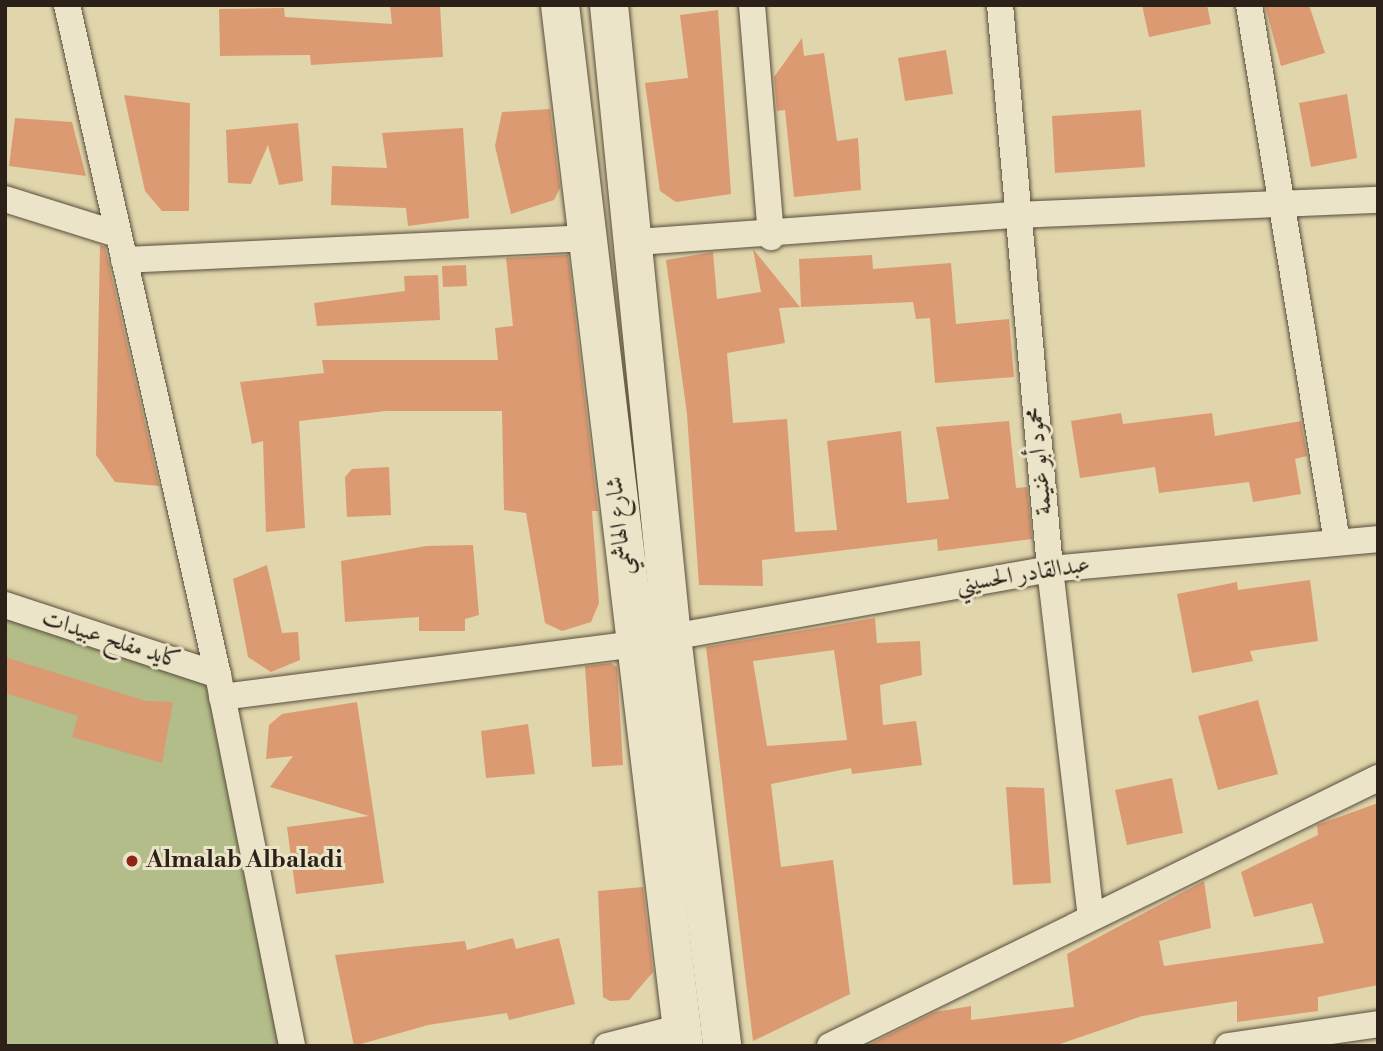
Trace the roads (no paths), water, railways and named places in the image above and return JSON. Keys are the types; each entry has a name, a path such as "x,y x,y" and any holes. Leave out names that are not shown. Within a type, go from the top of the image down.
{"main road":[{"name":"شارع الهاشمي","path":"560,5 633,644 683,1036"},
{"name":"شارع الهاشمي","path":"609,5 635,242 672,637 722,1046"}],"street":[{"path":"67,5 220,686 292,1046"},
{"path":"752,5 771,237"},
{"name":"محمود أبو غنيمة","path":"1000,5 1049,569 1091,916"},
{"path":"1249,5 1337,542"},
{"path":"5,199 117,234"},
{"path":"635,242 771,237 1017,215 1280,200 1378,200"},
{"path":"124,260 587,238"},
{"name":"عبدالقادر الحسيني","path":"672,637 1049,569 1378,539"},
{"name":"كايد مفلح عبيدات","path":"5,605 220,686"},
{"path":"220,686 633,644"},
{"path":"830,1046 1091,916 1378,778"},
{"path":"1228,1046 1378,1024"},
{"path":"607,1046 683,1036"}],"place":[{"name":"Almalab Albaladi","path":"132,861"}]}
